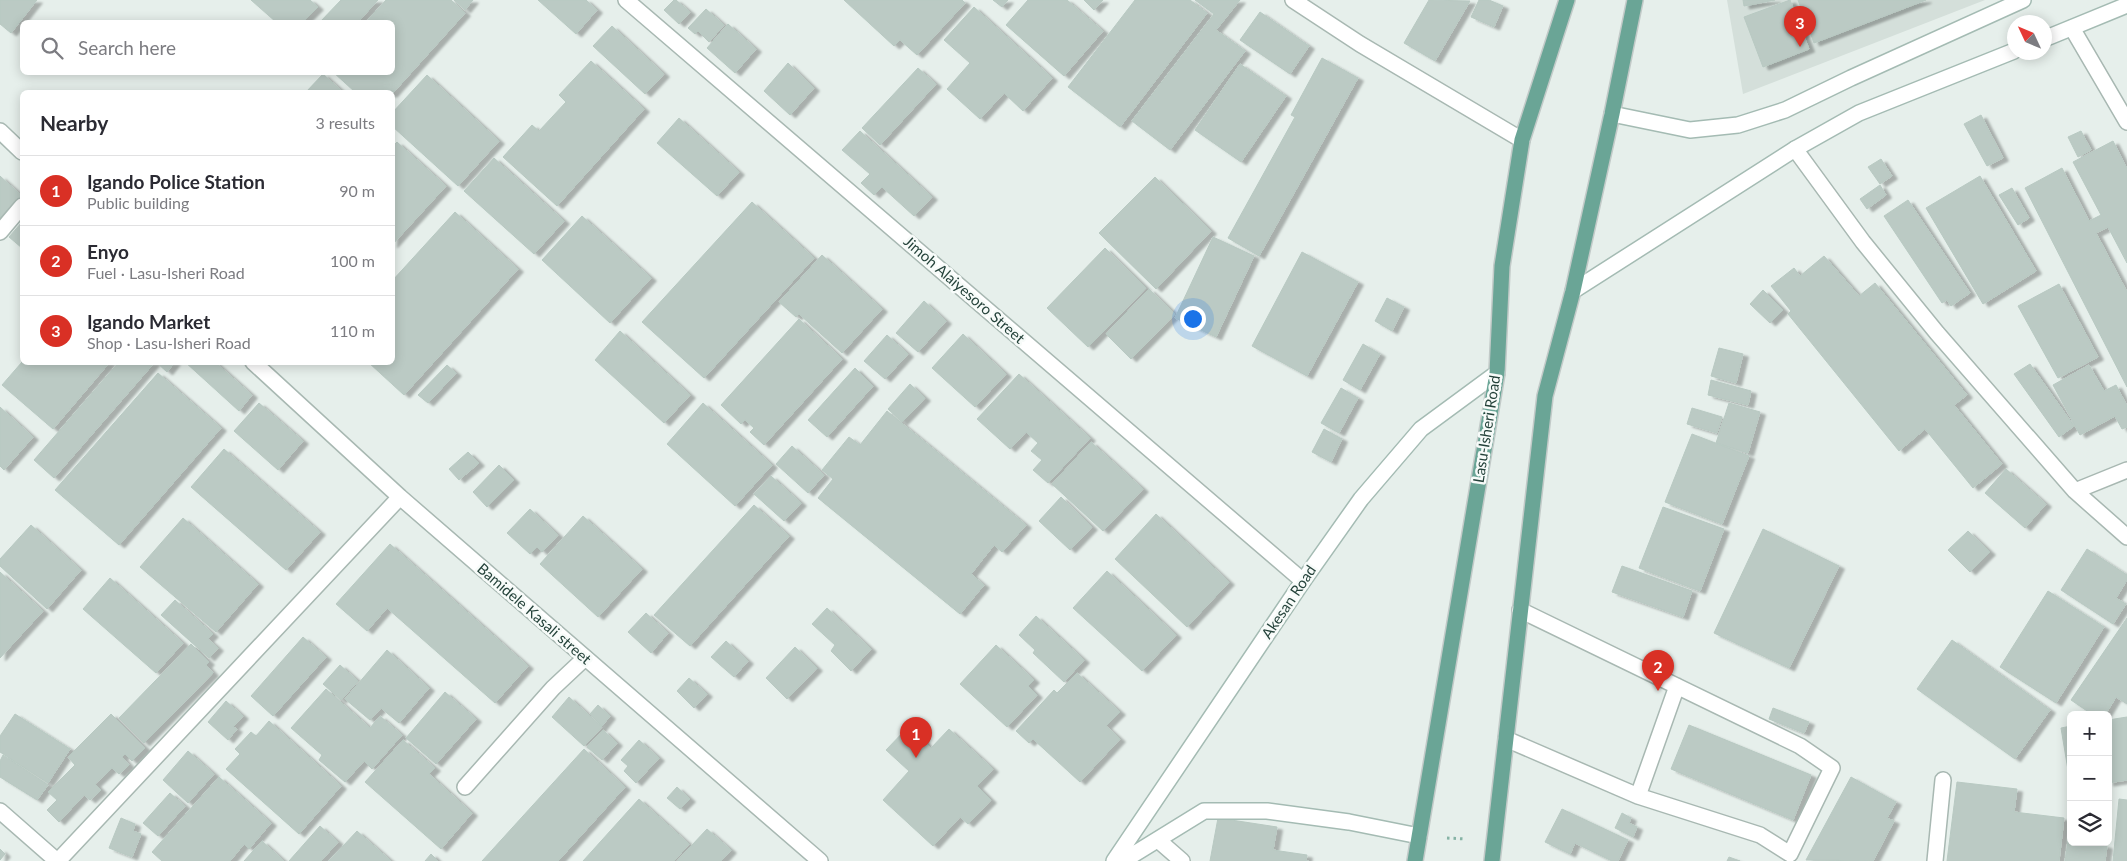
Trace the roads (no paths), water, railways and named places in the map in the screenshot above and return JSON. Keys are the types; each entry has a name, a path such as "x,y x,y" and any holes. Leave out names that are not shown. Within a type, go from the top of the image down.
{"main road":[{"name":"Lasu-Isheri Road","path":"1415,861 1497,373 1502,266 1522,140 1568,0"},
{"path":"1492,861 1545,396 1573,292 1635,0"}],"street":[{"name":"Jimoh Alaiyesoro Street","path":"626,0 1303,581"},
{"path":"1292,0 1360,44 1522,140"},
{"path":"1612,114 1690,130 1738,125 1785,110 2023,0"},
{"path":"2052,36 2127,5"},
{"path":"2072,28 2127,122"},
{"path":"1573,292 1795,149 1858,113 2007,54"},
{"path":"0,131 20,150"},
{"path":"1795,149 1881,265 1937,333 2075,491 2127,537"},
{"path":"0,232 20,208"},
{"name":"Bamidele Kasali street","path":"256,365 400,497 820,861"},
{"name":"Akesan Road","path":"1114,861 1361,498 1421,429 1497,373"},
{"path":"2075,491 2127,470"},
{"path":"0,811 57,861 400,497"},
{"path":"1506,739 1638,796 1760,835 1790,854 1832,768 1800,746 1520,610"},
{"path":"465,787 553,688 585,658"},
{"path":"1638,796 1677,686"},
{"path":"1935,861 1943,780"},
{"path":"1123,861 1204,811 1268,811 1350,822 1419,836"},
{"path":"1158,840 1182,861"}],"place":[{"name":"Igando Market","path":"1800,47"},
{"name":"Enyo","path":"1658,691"},
{"name":"Igando Police Station","path":"916,758"}]}
